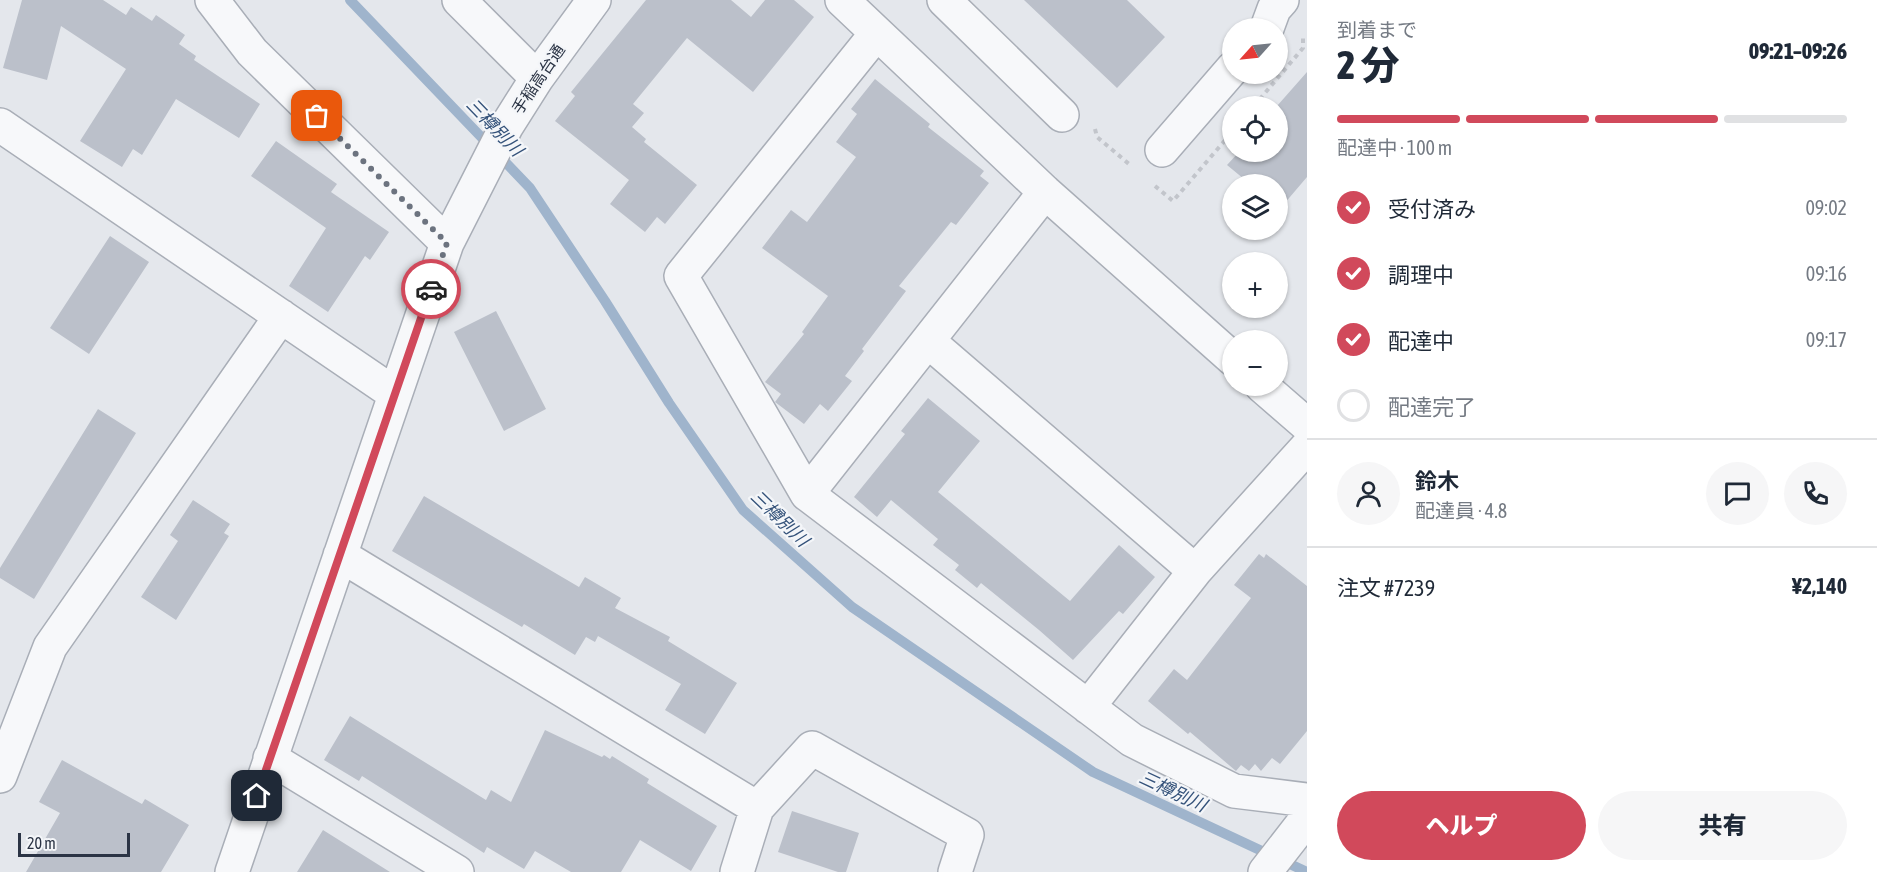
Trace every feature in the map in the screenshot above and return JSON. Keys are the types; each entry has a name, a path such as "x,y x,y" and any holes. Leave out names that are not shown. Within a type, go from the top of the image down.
{"street":[{"path":"212,0 252,52 447,243"},
{"path":"459,0 537,78"},
{"name":"手稲高台通","path":"232,872 447,243 506,128 537,78 594,0"},
{"path":"842,0 1045,192 1222,349"},
{"path":"944,0 1062,115"},
{"path":"1271,18 1274,9 1282,0"},
{"path":"876,34 681,276 807,494 1132,740 1234,791 1306,813 1265,872"},
{"path":"1162,150 1222,81"},
{"path":"0,124 395,394"},
{"path":"807,494 1045,192"},
{"path":"0,776 50,647 281,316"},
{"path":"928,341 1195,571"},
{"path":"1274,396 1307,425"},
{"path":"1088,707 1195,571 1307,447"},
{"path":"340,555 757,808"},
{"path":"737,872 757,808 812,748 967,835 955,872"},
{"path":"270,758 457,872"}],"path":[{"path":"1262,96 1303,48 1303,32"},
{"path":"1095,128 1097,137 1131,165"},
{"path":"1148,180 1173,201 1222,144"}],"building":[{"path":"22,0 103,0 126,15 131,7 152,21 156,15 185,35 179,44 196,56 194,60 260,104 239,138 176,99 142,155 133,149 122,167 80,141 126,69 61,26 47,80 3,68"},
{"path":"646,0 731,0 751,17 765,0 794,0 814,17 753,92 687,38 633,104 644,113 632,127 646,139 644,142 697,185 665,224 657,217 645,232 610,204 629,180 555,121 575,96 571,92"},
{"path":"1024,0 1127,0 1165,37 1117,88"},
{"path":"1307,72 1307,177 1288,199 1288,174 1238,174 1227,165 1230,162 1288,162 1288,96 1286,96"},
{"path":"875,79 930,124 928,127 984,171 980,176 989,183 956,225 951,222 899,286 906,291 862,349 864,351 845,376 852,381 828,411 820,404 804,424 775,402 781,394 765,382 804,334 802,332 828,296 762,248 791,210 807,222 856,157 836,142 857,114 851,109"},
{"path":"276,141 337,184 331,192 389,232 370,260 365,256 328,312 289,286 326,228 251,176"},
{"path":"110,236 149,262 89,354 50,328"},
{"path":"496,311 546,409 504,431 454,332"},
{"path":"928,398 980,441 938,492 1070,601 1119,545 1155,577 1123,614 1119,611 1073,660 981,583 977,588 955,570 959,565 933,545 938,539 891,500 877,517 854,497 905,434 901,431"},
{"path":"98,409 136,433 34,599 0,578 0,568"},
{"path":"424,496 579,587 585,577 621,598 615,608 670,637 668,641 737,683 705,734 665,710 681,684 598,636 595,642 586,637 575,655 524,624 522,627 392,551"},
{"path":"193,500 230,524 224,533 229,536 176,620 141,597 178,541 170,535"},
{"path":"1259,554 1264,558 1266,554 1307,586 1307,731 1280,764 1272,758 1261,771 1255,764 1249,771 1241,765 1236,771 1190,732 1188,734 1148,701 1174,669 1187,680 1251,598 1234,585"},
{"path":"350,716 486,800 491,790 511,802 545,730 602,757 604,755 610,759 612,756 649,779 647,783 717,826 691,871 640,840 621,872 571,872 535,851 524,869 487,847 484,853 362,776 359,781 324,760"},
{"path":"62,760 142,804 145,799 189,825 161,872 26,872 60,813 39,802"},
{"path":"792,811 859,833 846,872 838,872 778,852"},
{"path":"323,830 390,872 297,872"}],"waterway":[{"name":"三樽別川","path":"350,0 530,188 669,403 743,510 852,607 1093,772 1307,872"}],"way so far":[{"path":"317,116 447,243 431,289"}],"route":[{"path":"257,796 431,289"}]}
